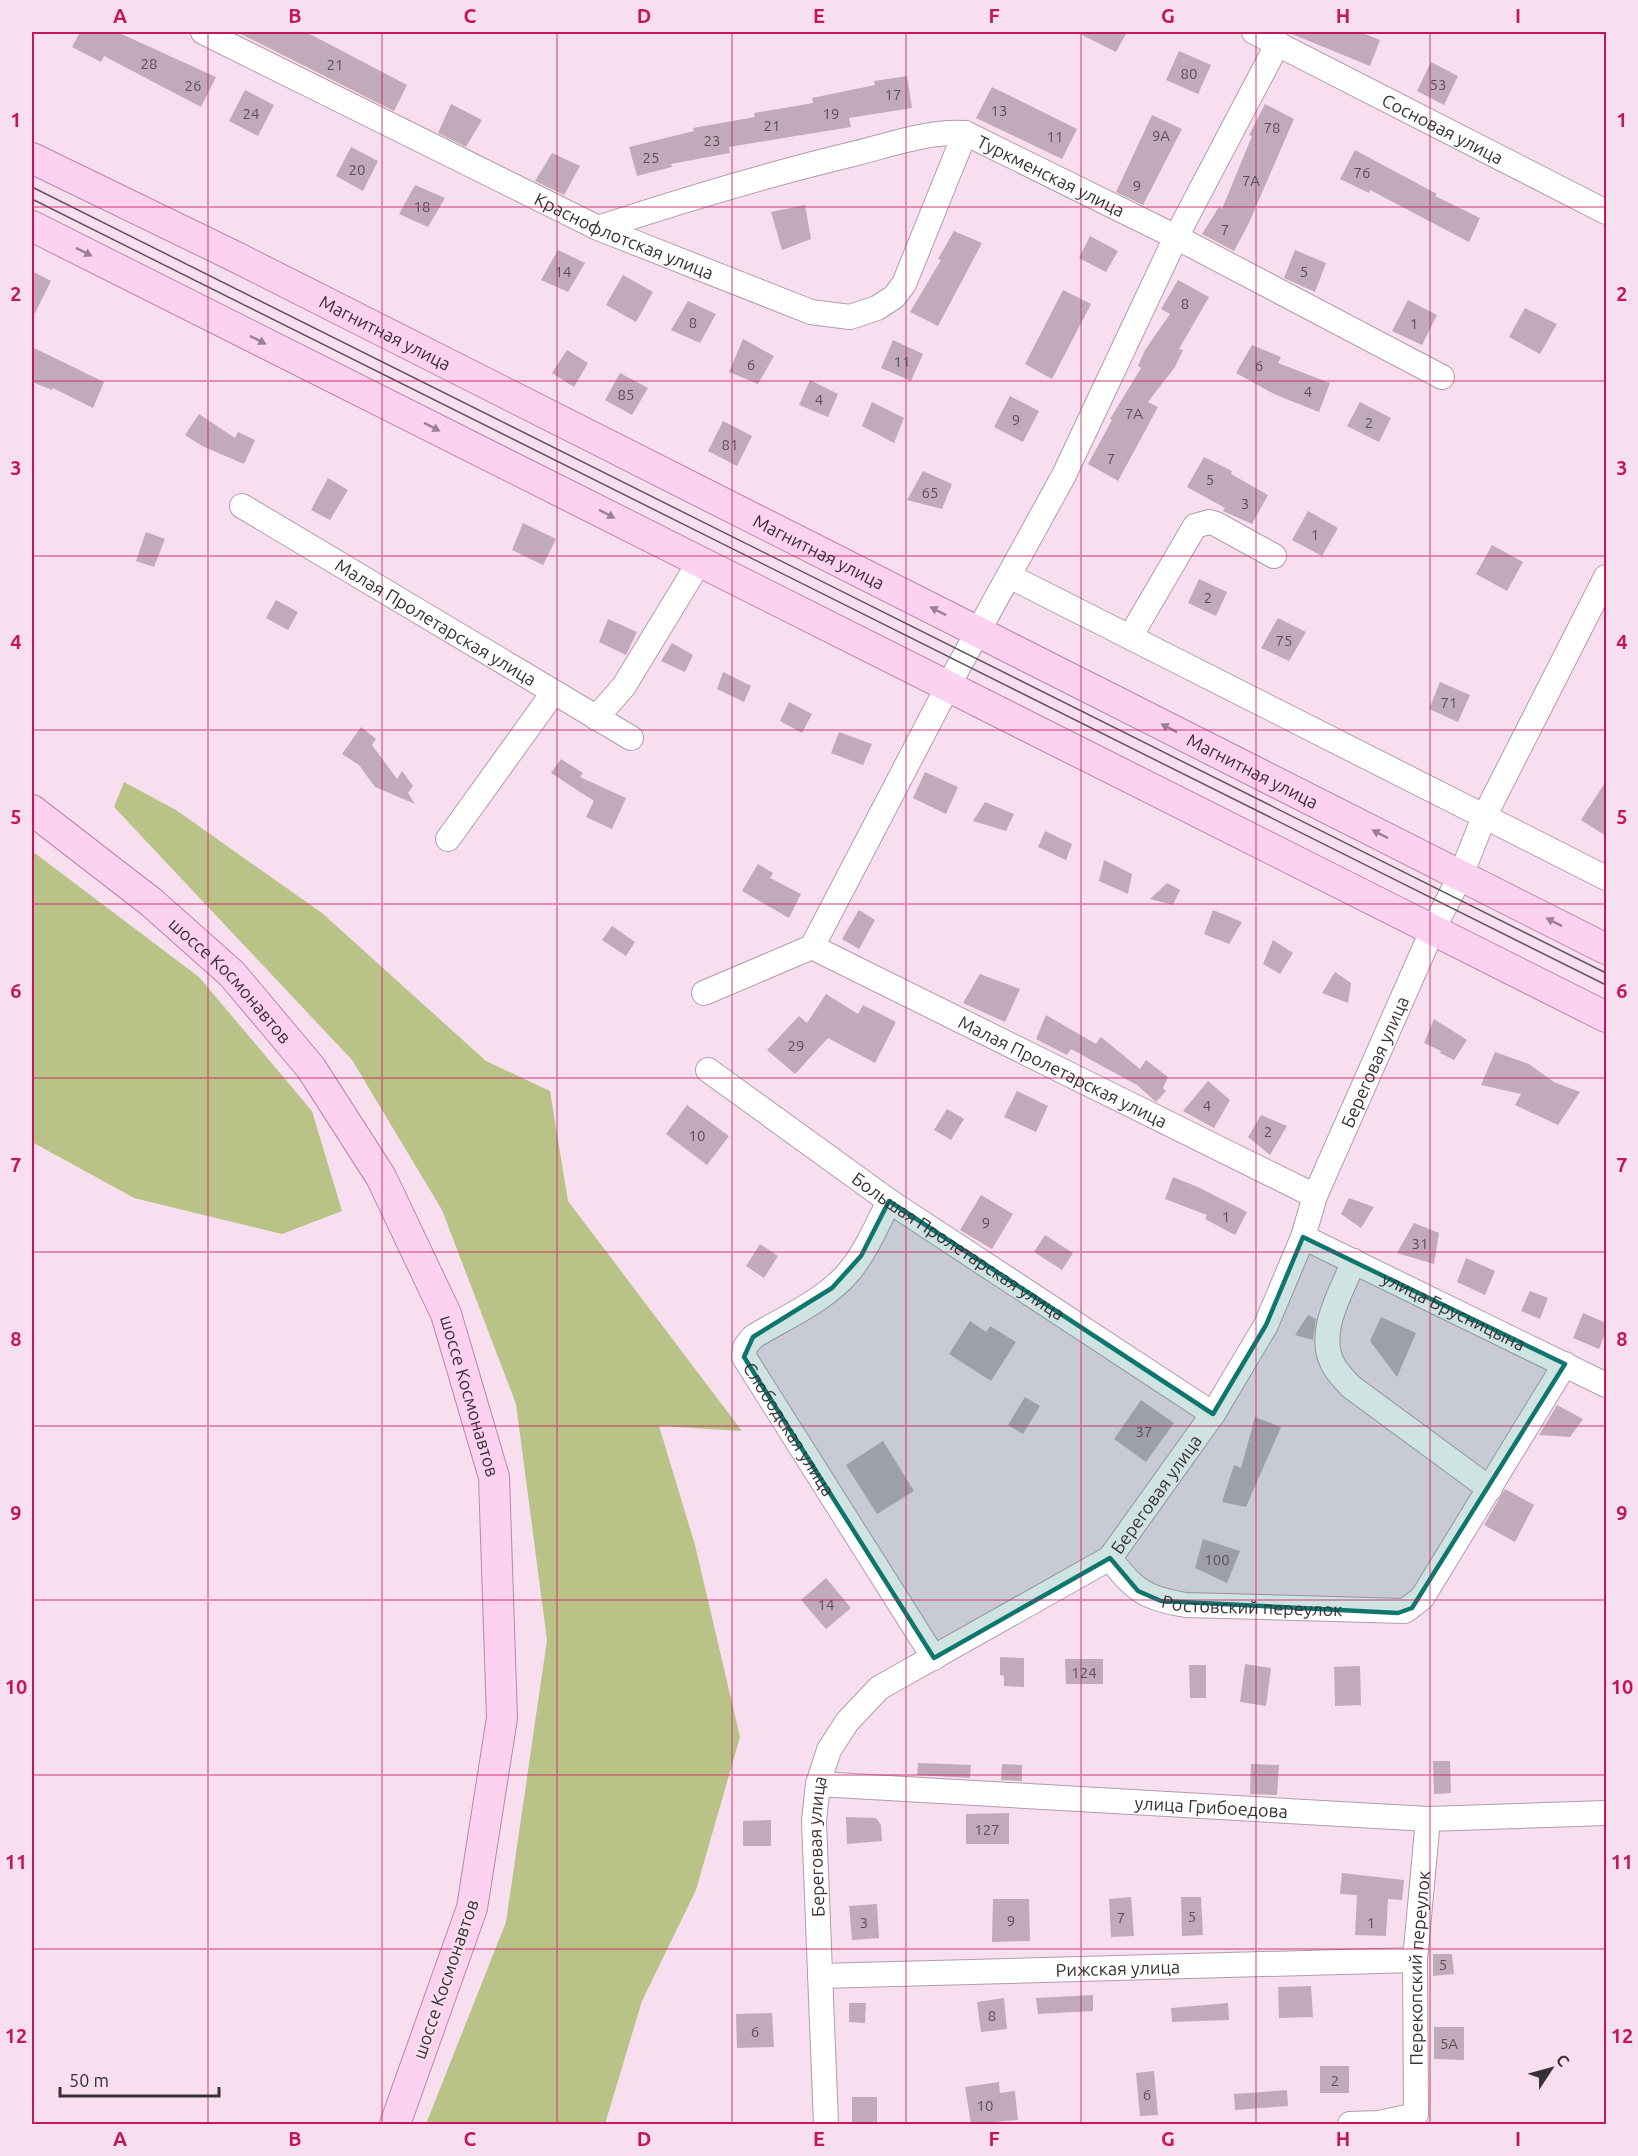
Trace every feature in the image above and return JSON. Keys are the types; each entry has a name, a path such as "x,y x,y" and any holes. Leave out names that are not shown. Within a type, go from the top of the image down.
{"main road":[{"name":"Магнитная улица","path":"32,158 238,258 1606,949"},
{"path":"32,226 1606,1017"},
{"name":"шоссе Космонавтов","path":"32,810 151,902 232,974 311,1068 381,1177 446,1314 495,1477 500,1730 472,1908 395,2124"}],"street":[{"name":"Краснофлотская улица","path":"203,32 598,228 811,312 850,317 877,308 894,297 904,284 965,134"},
{"name":"Сосновая улица","path":"1254,32 1606,212"},
{"path":"704,993 812,947 948,686 1064,475 1176,237 1278,43"},
{"name":"Туркменская улица","path":"598,228 701,194 842,156 946,132 965,134 1176,237 1442,377"},
{"name":"Малая Пролетарская улица","path":"242,506 631,738"},
{"path":"1130,637 1195,526 1201,523 1216,524 1274,556"},
{"path":"596,718 624,686 700,561"},
{"path":"1009,576 1606,878"},
{"name":"Береговая улица","path":"826,2124 814,1821 818,1784 829,1750 847,1722 879,1688 1110,1558 1213,1414 1266,1325 1303,1237 1315,1196 1433,929 1461,875 1484,817 1606,578"},
{"path":"447,839 553,693"},
{"name":"Малая Пролетарская улица","path":"812,947 1315,1196"},
{"name":"Большая Пролетарская улица","path":"708,1070 889,1201 1213,1414"},
{"name":"Слободская улица","path":"889,1201 861,1256 847,1274 832,1288 753,1337 745,1347 744,1357 934,1658"},
{"name":"улица Брусницына","path":"1303,1237 1606,1385"},
{"path":"1354,1261 1330,1321 1327,1345 1334,1368 1350,1386 1490,1488 1565,1364"},
{"name":"Ростовский переулок","path":"1110,1558 1125,1579 1138,1591 1161,1601 1186,1605 1398,1613 1412,1608 1422,1598 1490,1488"},
{"name":"улица Грибоедова","path":"818,1784 1428,1819 1606,1814"},
{"name":"Перекопский переулок","path":"1379,2124 1416,2115 1415,1960 1428,1819"},
{"name":"Рижская улица","path":"820,1976 1415,1960"},
{"path":"1350,2124 1379,2124"}],"highlighted area":[{"path":"889,1201 1213,1414 1266,1325 1303,1237 1565,1364 1412,1608 1398,1613 1161,1601 1138,1591 1110,1558 934,1658 744,1357 753,1337 832,1288 861,1256"}],"green space":[{"path":"124,782 176,810 322,913 486,1061 550,1091 568,1201 742,1431 659,1426 695,1545 740,1737 696,1890 642,2001 605,2124 426,2124 506,1922 547,1640 516,1404 442,1210 352,1060 114,807"},
{"path":"32,851 199,977 312,1111 342,1211 282,1234 134,1198 32,1142"}],"building":[{"path":"80,32 117,32 216,77 201,107 104,56 101,62 72,47"},
{"path":"237,32 306,32 407,85 394,111"},
{"path":"1076,32 1127,32 1116,52"},
{"path":"1287,32 1360,32 1380,40 1370,66"},
{"path":"1179,51 1211,65 1198,94 1166,80"},
{"path":"1431,62 1458,76 1444,105 1417,91"},
{"path":"907,76 912,108 849,118 851,127 729,147 730,153 671,164 672,167 637,176 629,147 694,131 693,128 755,117 754,113 813,103 812,98 875,85 874,81"},
{"path":"992,87 1077,129 1062,159 976,118"},
{"path":"245,90 274,105 258,136 229,121"},
{"path":"451,104 482,120 466,147 438,133"},
{"path":"1265,104 1294,119 1248,225 1234,251 1202,234 1219,207 1222,209 1252,136 1249,135"},
{"path":"1152,115 1182,129 1143,205 1116,192"},
{"path":"351,147 378,161 363,191 336,176"},
{"path":"1355,150 1437,194 1435,196 1480,218 1469,242 1370,190 1369,193 1340,179"},
{"path":"552,153 580,166 564,195 535,181"},
{"path":"415,185 445,198 428,227 399,214"},
{"path":"805,205 811,239 782,250 771,212"},
{"path":"954,231 982,243 938,326 910,312 941,260 938,259"},
{"path":"1090,236 1118,251 1106,272 1079,258"},
{"path":"558,250 585,263 568,292 541,280"},
{"path":"1295,250 1326,263 1315,292 1284,278"},
{"path":"32,271 51,281 32,319"},
{"path":"623,275 653,292 636,322 606,305"},
{"path":"1178,280 1209,297 1179,349 1183,350 1175,367 1148,402 1158,407 1118,481 1088,464 1112,420 1110,419 1141,368 1138,366 1145,350 1170,314 1161,309"},
{"path":"1063,290 1091,304 1052,379 1025,364"},
{"path":"1408,300 1437,315 1422,345 1392,331"},
{"path":"688,301 716,314 700,343 671,330"},
{"path":"1525,308 1557,324 1540,354 1509,337"},
{"path":"743,339 774,356 758,384 729,372"},
{"path":"893,340 923,354 911,381 881,368"},
{"path":"1252,345 1281,357 1278,363 1330,383 1319,412 1274,394 1236,373"},
{"path":"32,347 104,382 93,408 53,388 52,390 32,382"},
{"path":"567,350 588,363 574,387 552,373"},
{"path":"620,373 648,388 632,415 605,400"},
{"path":"810,380 838,394 828,417 799,405"},
{"path":"1010,396 1039,411 1023,442 994,427"},
{"path":"872,402 904,418 894,443 862,426"},
{"path":"1360,402 1391,418 1379,442 1347,426"},
{"path":"199,414 235,438 238,432 255,440 244,464 202,446 185,435"},
{"path":"723,421 752,436 737,466 708,451"},
{"path":"1204,457 1232,471 1231,474 1268,495 1252,524 1223,511 1225,508 1187,487"},
{"path":"923,471 952,484 942,509 907,500"},
{"path":"328,478 348,490 330,520 311,510"},
{"path":"1308,511 1338,528 1322,556 1292,540"},
{"path":"523,523 556,539 543,565 512,550"},
{"path":"146,532 165,539 154,567 136,561"},
{"path":"1492,545 1523,562 1507,591 1476,574"},
{"path":"1199,579 1227,592 1216,616 1188,603"},
{"path":"276,600 298,612 288,630 266,618"},
{"path":"1278,618 1306,632 1289,661 1261,648"},
{"path":"608,619 637,632 626,655 599,642"},
{"path":"672,643 693,655 685,672 661,661"},
{"path":"723,672 751,686 744,702 717,689"},
{"path":"1440,682 1470,695 1458,722 1429,709"},
{"path":"789,702 812,714 802,733 780,721"},
{"path":"361,727 376,739 372,745 397,779 402,771 413,786 408,793 415,804 375,787 359,765 342,754"},
{"path":"839,732 872,744 863,765 831,753"},
{"path":"561,759 583,773 580,777 626,798 612,829 586,817 594,801 551,773"},
{"path":"925,772 958,787 946,814 913,798"},
{"path":"1606,781 1606,836 1581,820"},
{"path":"985,802 1014,814 1006,831 973,821"},
{"path":"1045,831 1072,844 1066,860 1038,847"},
{"path":"1104,860 1132,874 1128,894 1099,881"},
{"path":"758,864 773,873 770,878 801,894 789,918 742,891"},
{"path":"1167,883 1180,890 1173,905 1150,899"},
{"path":"859,910 875,920 859,949 842,939"},
{"path":"1213,910 1242,922 1229,944 1204,934"},
{"path":"612,926 635,942 626,956 602,940"},
{"path":"1273,940 1293,953 1280,974 1263,964"},
{"path":"1335,972 1351,983 1348,1003 1322,993"},
{"path":"980,974 1020,989 1005,1022 963,1003"},
{"path":"826,994 858,1014 863,1005 896,1022 875,1063 828,1038 795,1074 767,1050 799,1016 807,1023"},
{"path":"1046,1015 1096,1044 1101,1037 1140,1069 1146,1060 1168,1077 1163,1088 1166,1091 1156,1102 1137,1085 1071,1049 1067,1055 1036,1039"},
{"path":"1434,1019 1467,1040 1454,1060 1424,1043"},
{"path":"1495,1052 1529,1064 1554,1082 1580,1092 1558,1125 1515,1105 1521,1094 1481,1085"},
{"path":"1208,1081 1230,1100 1214,1128 1183,1111"},
{"path":"1017,1091 1048,1106 1036,1132 1004,1117"},
{"path":"687,1105 729,1136 707,1165 666,1134"},
{"path":"947,1109 964,1119 951,1140 934,1130"},
{"path":"1261,1115 1287,1126 1270,1155 1248,1137"},
{"path":"1173,1177 1247,1212 1235,1235 1205,1219 1207,1215 1165,1199"},
{"path":"981,1195 1013,1214 992,1249 960,1230"},
{"path":"1349,1198 1374,1207 1361,1228 1341,1214"},
{"path":"1414,1223 1439,1233 1434,1264 1397,1253"},
{"path":"1045,1235 1073,1253 1062,1270 1034,1252"},
{"path":"760,1244 778,1256 764,1278 746,1266"},
{"path":"1466,1258 1495,1271 1485,1295 1457,1282"},
{"path":"1530,1291 1548,1298 1540,1319 1521,1311"},
{"path":"1583,1313 1606,1323 1606,1331 1599,1349 1573,1338"},
{"path":"1308,1315 1316,1319 1313,1340 1295,1335"},
{"path":"1381,1317 1416,1333 1397,1377 1370,1341"},
{"path":"970,1321 986,1332 990,1326 1016,1342 991,1381 949,1354"},
{"path":"1025,1397 1040,1406 1023,1434 1008,1425"},
{"path":"1141,1400 1174,1423 1146,1462 1114,1439"},
{"path":"1557,1405 1583,1419 1570,1437 1539,1435"},
{"path":"1255,1417 1281,1427 1246,1507 1222,1502 1234,1465 1241,1468"},
{"path":"883,1441 914,1491 877,1514 846,1465"},
{"path":"1505,1489 1534,1505 1515,1542 1484,1525"},
{"path":"1203,1539 1240,1551 1227,1583 1195,1568"},
{"path":"826,1578 851,1608 826,1629 801,1600"},
{"path":"1000,1657 1024,1658 1024,1687 1004,1686 1004,1676 1000,1675"},
{"path":"1065,1659 1103,1659 1103,1684 1066,1684"},
{"path":"1245,1664 1271,1668 1266,1706 1240,1702"},
{"path":"1189,1665 1206,1665 1206,1698 1190,1698"},
{"path":"1360,1666 1361,1705 1335,1706 1334,1667"},
{"path":"1433,1761 1450,1761 1451,1793 1434,1794"},
{"path":"918,1763 971,1765 970,1778 917,1775"},
{"path":"1002,1764 1022,1765 1022,1781 1001,1780"},
{"path":"1251,1764 1279,1765 1277,1795 1250,1794"},
{"path":"1009,1813 1009,1844 966,1844 966,1814"},
{"path":"846,1817 876,1818 881,1825 882,1841 847,1844"},
{"path":"771,1820 771,1846 743,1846 743,1821"},
{"path":"1342,1873 1404,1880 1402,1900 1388,1899 1386,1936 1355,1935 1357,1895 1340,1894"},
{"path":"1131,1897 1134,1936 1111,1937 1109,1899"},
{"path":"1181,1897 1201,1897 1203,1935 1182,1936"},
{"path":"993,1899 1029,1899 1030,1941 992,1942"},
{"path":"877,1904 879,1938 852,1940 849,1906"},
{"path":"1433,1954 1452,1954 1454,1974 1433,1976"},
{"path":"1311,1986 1313,2017 1279,2018 1278,1987"},
{"path":"1093,1995 1093,2011 1038,2014 1036,1998"},
{"path":"1004,1998 1007,2029 981,2032 977,2002"},
{"path":"849,2003 866,2003 865,2023 849,2022"},
{"path":"1228,2003 1229,2020 1172,2022 1171,2008"},
{"path":"772,2013 774,2047 737,2048 736,2014"},
{"path":"1434,2027 1464,2027 1464,2060 1434,2059"},
{"path":"1320,2066 1349,2066 1349,2093 1320,2093"},
{"path":"1154,2071 1158,2115 1140,2116 1136,2073"},
{"path":"999,2082 1000,2093 1015,2091 1018,2120 971,2124 965,2087"},
{"path":"1287,2090 1288,2106 1235,2110 1234,2094"},
{"path":"852,2097 877,2097 877,2124 852,2124"}],"tram line":[{"path":"32,187 1606,973"},
{"path":"32,199 1606,985"}]}
